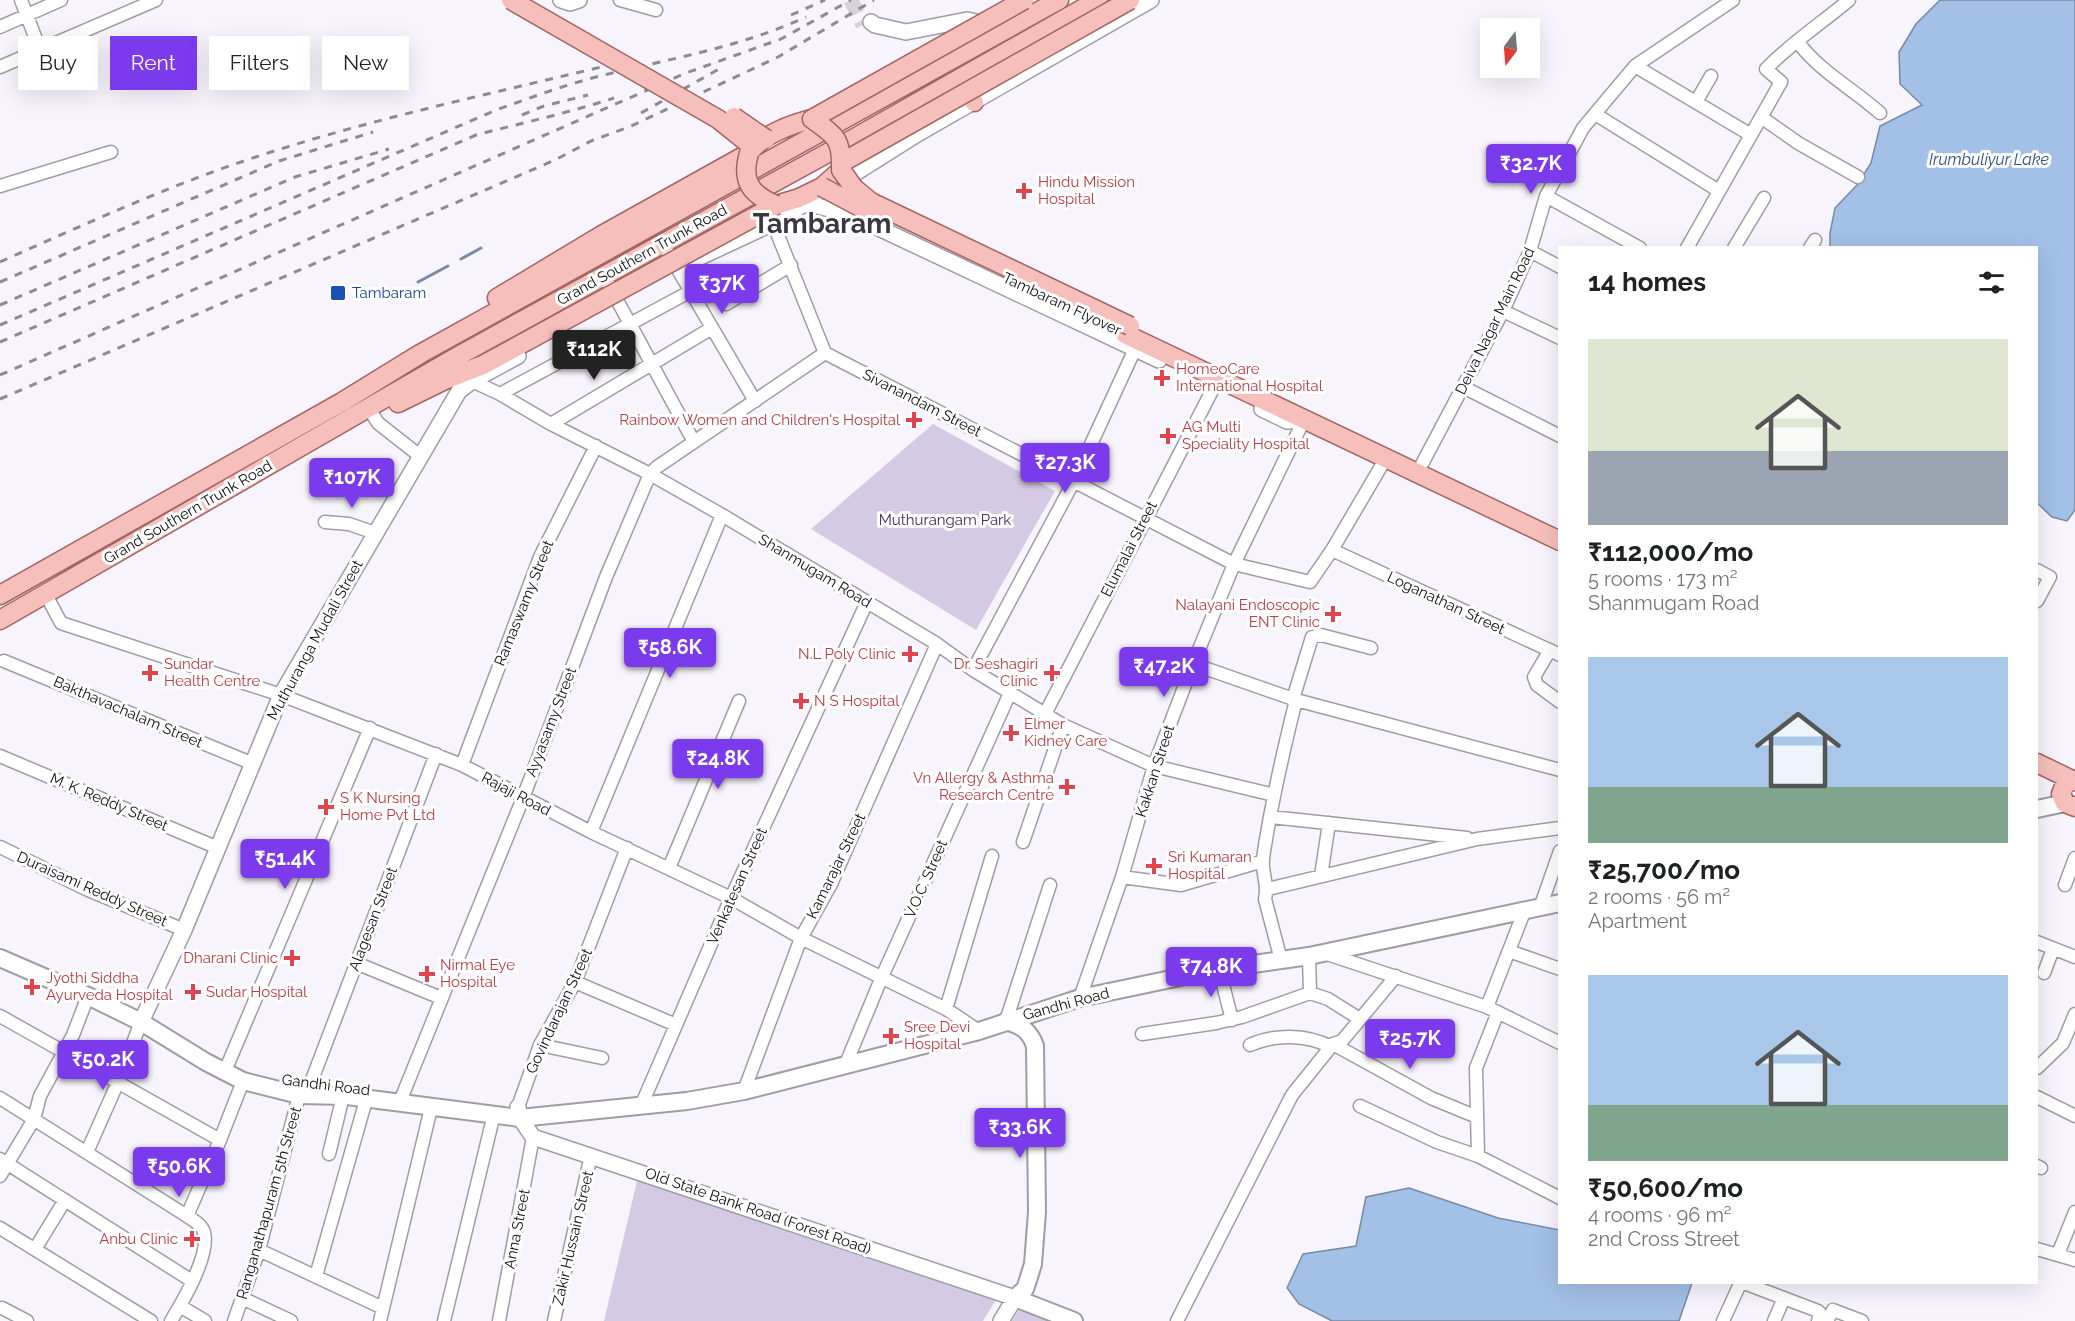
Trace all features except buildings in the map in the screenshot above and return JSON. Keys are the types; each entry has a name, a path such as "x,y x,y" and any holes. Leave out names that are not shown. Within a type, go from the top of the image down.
{"main road":[{"path":"511,0 718,119 756,146"},
{"path":"532,0 715,104 756,146"},
{"path":"420,354 422,344 432,337 780,130 812,119 1024,0"},
{"name":"Grand Southern Trunk Road","path":"0,595 342,402 420,354 1059,0"},
{"name":"Grand Southern Trunk Road","path":"0,620 243,481 368,413 604,276 959,80 1098,0"},
{"path":"368,413 483,365 775,214 799,198 822,187 841,166 1130,0"},
{"path":"959,80 974,102"},
{"path":"812,119 836,138 842,154 841,166"},
{"path":"756,146 745,167 749,186 775,214"},
{"name":"Tambaram Flyover","path":"841,166 854,188 871,202 1300,412"},
{"name":"Tambaram Flyover","path":"822,187 862,209 1300,412"},
{"path":"1300,412 1428,480 1558,540"},
{"path":"1300,412 1422,464 1558,530"},
{"path":"2038,764 2069,789"},
{"path":"2038,774 2069,789"},
{"path":"2038,801 2069,789"},
{"path":"2038,809 2069,789"},
{"name":"Gandhi Road","path":"0,946 89,985 143,1018 246,1072 343,1096 366,1100 400,1099 431,1108 494,1114 574,1112 641,1106 744,1091 979,1030 1080,998 1219,969 1316,954 1558,904"},
{"name":"Gandhi Road","path":"0,958 143,1018 206,1062 243,1081 400,1099 490,1106 519,1113"},
{"path":"1006,1021 1024,1029 1031,1036 1035,1046 1037,1212 1031,1270 1025,1289 1015,1298 1074,1321"}],"street":[{"path":"21,0 35,36"},
{"path":"0,27 61,0"},
{"path":"72,36 156,0"},
{"path":"561,0 570,3 579,0"},
{"path":"620,0 656,10"},
{"name":"Muthuranga Mudali Street","path":"143,1018 184,930 281,695 459,391 472,381 677,267 775,214 806,203 919,133 1151,0"},
{"name":"Deiva Nagar Main Road","path":"1422,464 1503,311 1530,252 1546,196 1583,128 1635,66 1733,0"},
{"path":"1688,246 1781,82 1766,69 1782,52 1820,25 1849,0"},
{"path":"978,46 965,29 961,28 900,40 883,37 867,23 906,32 967,20 984,24 1005,54"},
{"path":"1797,41 1824,71 1880,113"},
{"path":"0,67 18,59"},
{"path":"1635,66 1751,135"},
{"path":"1696,102 1711,76"},
{"path":"1595,114 1719,190"},
{"path":"1761,117 1798,144 1858,177"},
{"path":"0,186 111,152"},
{"path":"1546,196 1636,246"},
{"path":"1735,246 1764,198"},
{"path":"806,203 849,214 1287,421 1300,412"},
{"path":"650,474 825,353 791,265 775,214"},
{"path":"663,244 755,401"},
{"path":"1530,252 1558,266"},
{"path":"726,304 791,265"},
{"path":"604,276 694,442"},
{"path":"500,394 691,291"},
{"path":"1503,311 1558,337"},
{"path":"551,424 712,328"},
{"path":"973,670 1074,481 1135,349"},
{"name":"Sivanandam Street","path":"825,353 1234,564 1310,582 1332,550 1386,458"},
{"name":"Shanmugam Road","path":"472,381 650,474 722,515 937,644 973,670 1063,725 1154,766 1274,795"},
{"name":"Elumalai Street","path":"1044,714 1215,385"},
{"path":"1463,387 1558,435"},
{"name":"Kakkan Street","path":"1080,998 1122,877 1154,766 1234,564 1300,412"},
{"path":"368,413 420,456"},
{"name":"Ramaswamy Street","path":"462,765 540,557 596,446"},
{"name":"Ayyasamy Street","path":"400,1099 523,798 606,577 650,474"},
{"path":"591,832 722,515"},
{"path":"325,522 349,524 375,533"},
{"name":"Loganathan Street","path":"1332,550 1555,652"},
{"path":"2038,571 2050,577"},
{"path":"2038,599 2050,577 2055,572 2063,573"},
{"name":"Rajaji Road","path":"45,593 61,622 281,695 462,765 591,832 731,898 801,938 946,1009 979,1030"},
{"name":"Venkatesan Street","path":"641,1106 731,898 867,602"},
{"path":"1281,960 1265,898 1268,889 1263,861 1294,699 1312,637 1321,635 1371,648"},
{"name":"Kamarajar Street","path":"744,1091 801,938 831,884 937,644"},
{"path":"1555,652 1534,677 1537,685 1558,701"},
{"name":"Bakthavachalam Street","path":"4,661 251,764"},
{"path":"1193,664 1294,699 1558,769"},
{"name":"V.O.C. Street","path":"845,1066 881,979 1010,693"},
{"path":"669,868 739,701"},
{"path":"1023,842 1063,725"},
{"path":"228,1064 370,728"},
{"name":"Alagesan Street","path":"304,1088 356,963 436,754"},
{"name":"M. K. Reddy Street","path":"0,756 218,848"},
{"path":"1271,817 1477,839"},
{"path":"1321,876 1329,823"},
{"path":"1268,889 1477,839 1558,828"},
{"name":"Duraisami Reddy Street","path":"0,847 86,889 184,930"},
{"name":"Govindarajan Street","path":"519,1113 540,1045 575,982 627,848"},
{"path":"1478,1155 1476,1068 1509,951 1532,910 1558,855"},
{"path":"946,1009 992,856"},
{"path":"2065,885 2075,858"},
{"path":"1122,877 1181,885 1263,861"},
{"path":"1006,1021 1050,885"},
{"path":"2038,942 2075,957"},
{"path":"2044,973 2053,949"},
{"path":"1509,951 1558,968"},
{"path":"1310,993 1316,954 1396,976 1492,1009 1558,1042"},
{"path":"356,963 441,998"},
{"path":"1219,969 1232,1020"},
{"path":"1177,1321 1292,1095 1332,1046 1342,1041 1396,976"},
{"path":"575,982 676,1025"},
{"path":"1142,1034 1232,1020 1310,993 1328,999 1360,1019"},
{"path":"0,1176 4,1162 34,1119 40,1096 73,1035 88,996"},
{"path":"2038,1067 2063,1043 2075,1014"},
{"path":"0,1016 220,1140"},
{"path":"87,1152 143,1018"},
{"path":"1250,1045 1262,1039 1302,1037 1312,1039 1332,1046 1431,1098 1477,1117"},
{"path":"2063,1043 2075,1048"},
{"path":"540,1045 602,1059"},
{"path":"187,1216 243,1081"},
{"name":"Ranganathapuram 5th Street","path":"234,1321 259,1250 304,1088"},
{"path":"329,1154 343,1096"},
{"path":"0,1098 187,1216 203,1229 206,1244 185,1299 171,1321"},
{"path":"2038,1098 2075,1116"},
{"path":"316,1276 366,1100"},
{"path":"1360,1106 1437,1142 1478,1155 1558,1197"},
{"path":"380,1321 431,1108"},
{"path":"519,1113 533,1137"},
{"path":"444,1321 494,1114"},
{"name":"Old State Bank Road (Forest Road)","path":"533,1137 1015,1298"},
{"name":"Anna Street","path":"499,1321 533,1137"},
{"name":"Zakir Hussain Street","path":"554,1321 591,1155"},
{"path":"4,1162 192,1281"},
{"path":"34,1249 65,1200"},
{"path":"2058,1254 2075,1212"},
{"path":"0,1228 151,1321"},
{"path":"2038,1249 2075,1260"},
{"path":"259,1250 383,1308"},
{"path":"1724,1321 1741,1284 1748,1284 1818,1311 1820,1313 1818,1321"},
{"path":"242,1298 291,1321"},
{"path":"1001,1321 1015,1298"},
{"path":"1774,1321 1784,1298"},
{"path":"180,1306 205,1321"},
{"path":"2,1308 27,1321"},
{"path":"1827,1321 1833,1310 1862,1321"}],"green space":[{"name":"Muthurangam Park","path":"933,424 1055,491 976,630 811,529"},
{"path":"637,1181 996,1300 983,1321 604,1321"},
{"path":"1022,1305 1063,1321 1012,1321"}],"water":[{"name":"Irumbuliyur Lake","path":"1940,0 2075,0 2075,510 2067,521 2052,517 2038,504 2038,246 1830,246 1835,208 1857,185 1871,163 1880,126 1922,105 1900,84 1899,52 1916,24"},
{"path":"1409,1188 1498,1218 1558,1230 1558,1284 1692,1284 1679,1321 1332,1321 1299,1304 1287,1288 1303,1254 1356,1246 1366,1197"}],"waterway":[{"path":"461,259 481,248"},
{"path":"418,282 448,266"}],"tunnel":[{"path":"851,0 863,25"}],"railway":[{"path":"791,15 825,0"},
{"path":"0,375 686,73 781,39 851,0"},
{"path":"0,399 555,160 591,141 629,127 778,57 874,0"},
{"path":"0,325 496,110 587,80 730,44 806,17"},
{"path":"0,262 163,191 265,154 408,113 601,67"},
{"path":"641,113 719,69"},
{"path":"522,115 544,106 588,95"},
{"path":"0,342 476,135 614,98"},
{"path":"0,282 279,161 373,132"},
{"path":"0,305 295,177 389,149"}],"place":[{"name":"Hindu Mission Hospital","path":"1024,191"},
{"name":"Tambaram","path":"338,293"},
{"name":"HomeoCare International Hospital","path":"1162,378"},
{"name":"Rainbow Women and Children's Hospital","path":"914,420"},
{"name":"AG Multi Speciality Hospital","path":"1168,436"},
{"name":"Nalayani Endoscopic ENT Clinic","path":"1333,614"},
{"name":"N.L Poly Clinic","path":"910,654"},
{"name":"Sundar Health Centre","path":"150,673"},
{"name":"Dr. Seshagiri Clinic","path":"1052,673"},
{"name":"N S Hospital","path":"801,701"},
{"name":"Elmer Kidney Care","path":"1011,733"},
{"name":"Vn Allergy & Asthma Research Centre","path":"1067,787"},
{"name":"S K Nursing Home Pvt Ltd","path":"326,807"},
{"name":"Sri Kumaran Hospital","path":"1154,866"},
{"name":"Dharani Clinic","path":"292,958"},
{"name":"Nirmal Eye Hospital","path":"427,974"},
{"name":"Jyothi Siddha Ayurveda Hospital","path":"32,987"},
{"name":"Sudar Hospital","path":"193,992"},
{"name":"Sree Devi Hospital","path":"891,1036"},
{"name":"Anbu Clinic","path":"192,1239"}],"district":[{"name":"Tambaram","path":"822,223"}]}
